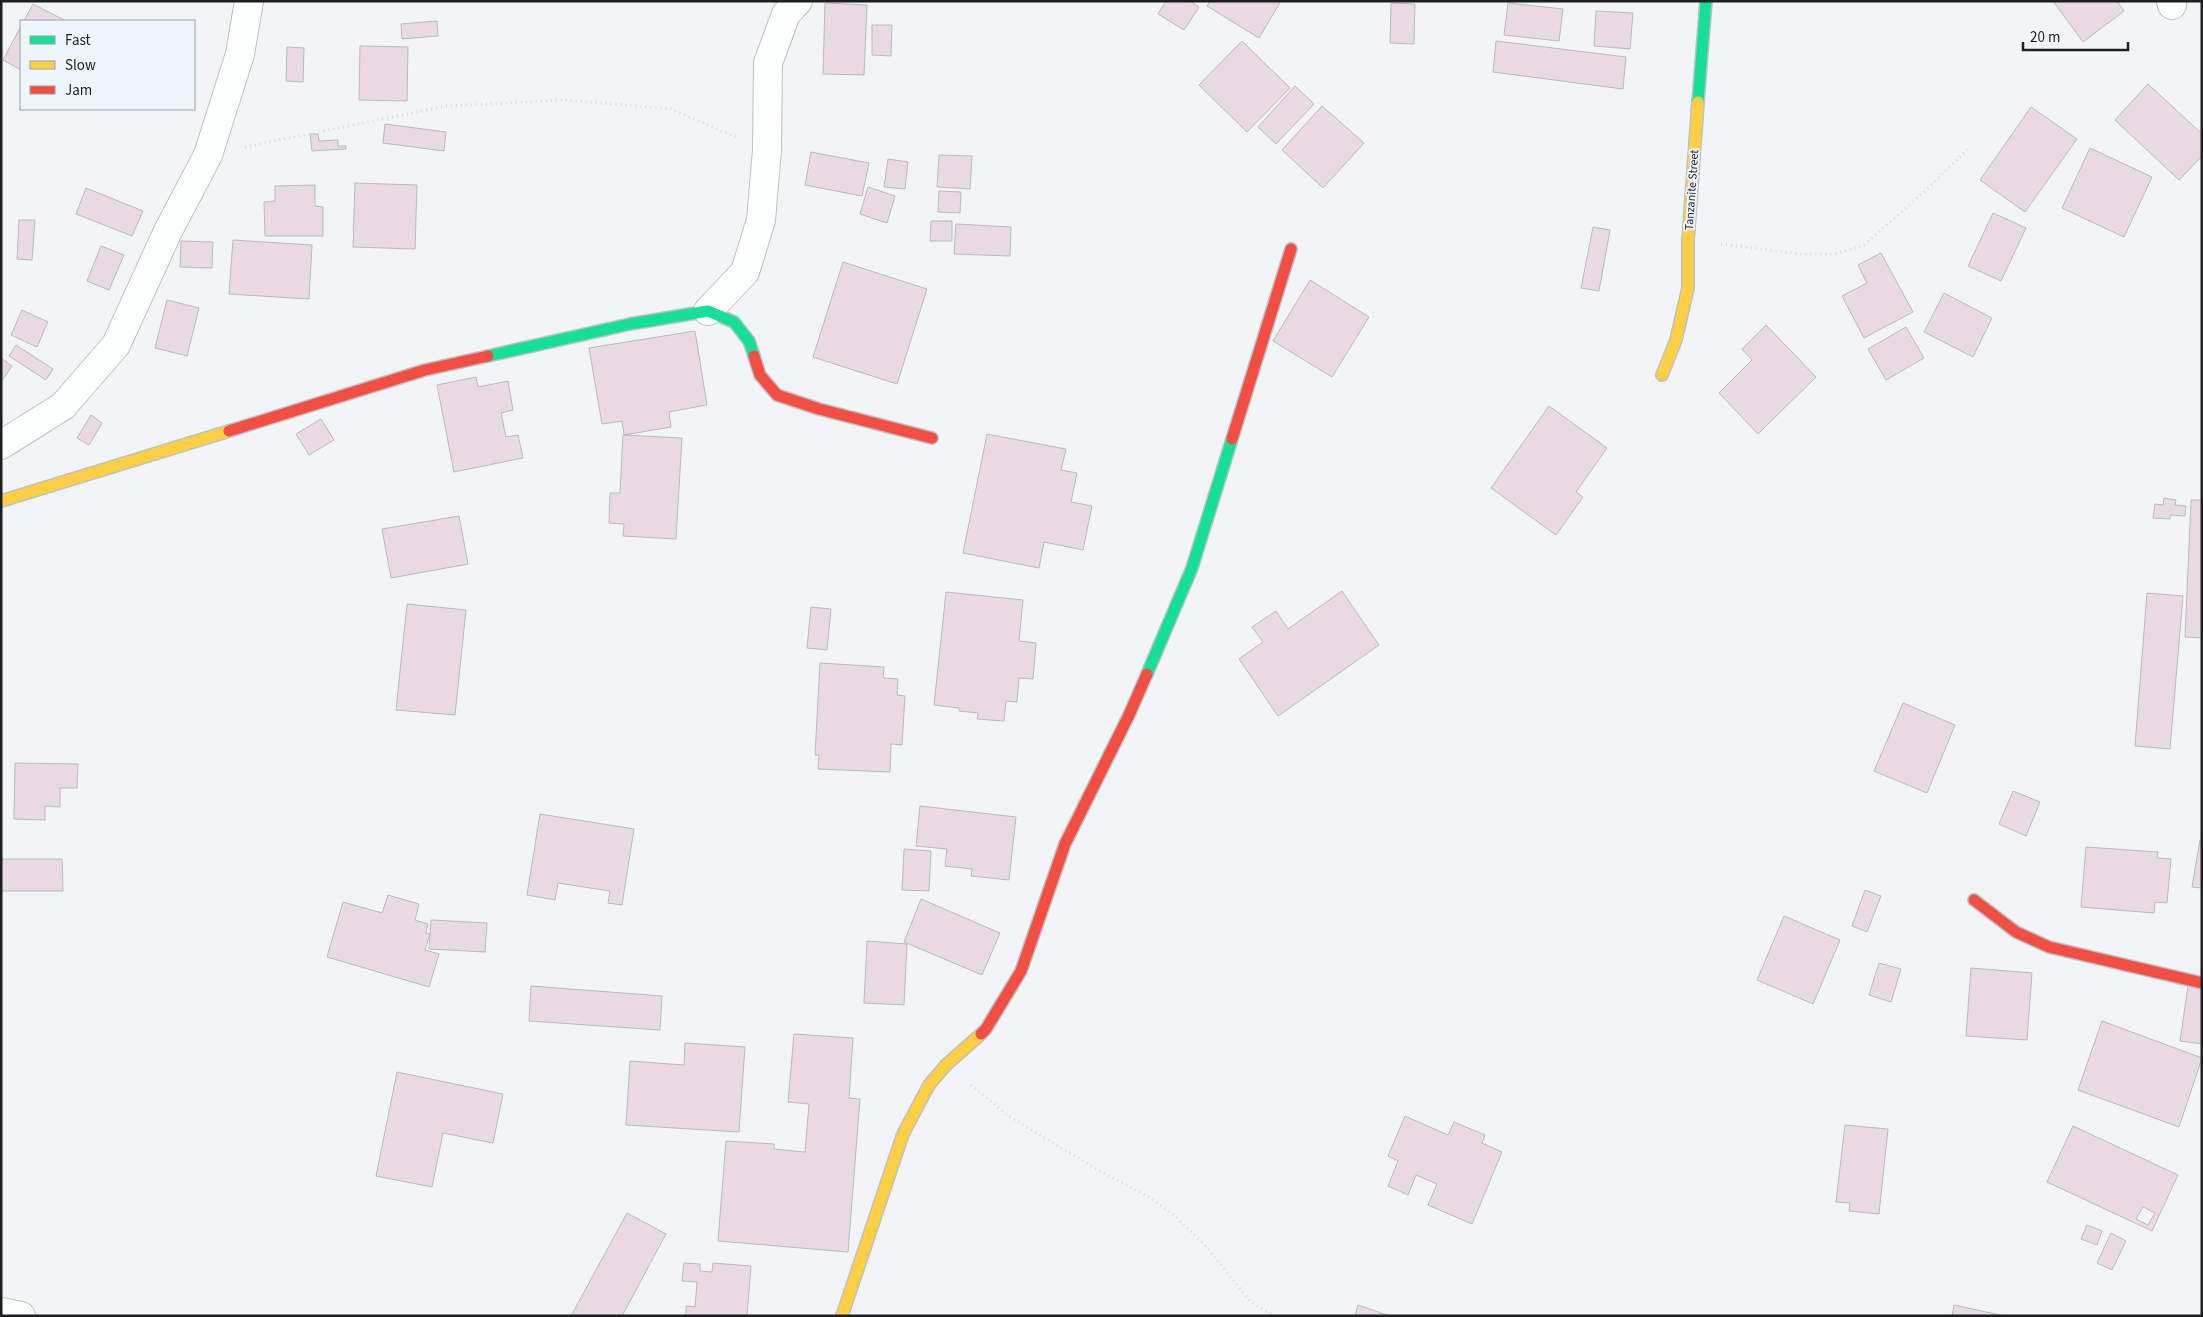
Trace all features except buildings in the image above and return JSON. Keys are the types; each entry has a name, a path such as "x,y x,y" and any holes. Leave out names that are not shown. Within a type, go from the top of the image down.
{"street":[{"path":"1,444 63,406 116,345 168,231 208,154 240,54 249,1"},
{"path":"708,311 746,272 761,220 767,150 768,63 786,14 798,1"},
{"name":"Tanzanite Street","path":"1662,375 1676,340 1688,288 1688,240 1706,1"},
{"path":"842,1316 903,1134 929,1085 946,1064 986,1029 1021,971 1065,844 1129,715 1192,568 1291,249"},
{"path":"1,501 425,370 630,324 708,311 734,322 749,341 760,375 777,395 819,409 932,438"},
{"path":"1974,900 2016,932 2049,947 2202,983"},
{"path":"1,1312 21,1316"}],"path":[{"path":"208,154 447,106 566,100 671,109 767,150"},
{"path":"1688,240 1799,254 1834,254 1864,245 1923,193 1969,148"},
{"path":"946,1064 1010,1117 1098,1170 1148,1197 1177,1218 1205,1245 1250,1301 1274,1316"}],"traffic: fast":[{"path":"1698,102 1706,1"},
{"path":"488,356 630,324 708,311 734,322 749,341 754,356"},
{"path":"1147,674 1192,568 1232,439"}],"traffic: slow":[{"path":"1662,375 1676,340 1688,288 1688,240 1698,102"},
{"path":"1,501 229,431"},
{"path":"842,1316 903,1134 929,1085 946,1065 981,1034"}],"traffic: jam":[{"path":"1232,439 1291,249"},
{"path":"229,431 425,370 488,356"},
{"path":"754,356 760,375 777,395 819,409 932,438"},
{"path":"981,1034 986,1029 1021,971 1065,844 1129,715 1147,674"},
{"path":"1974,900 2016,932 2049,947 2202,983"}]}
